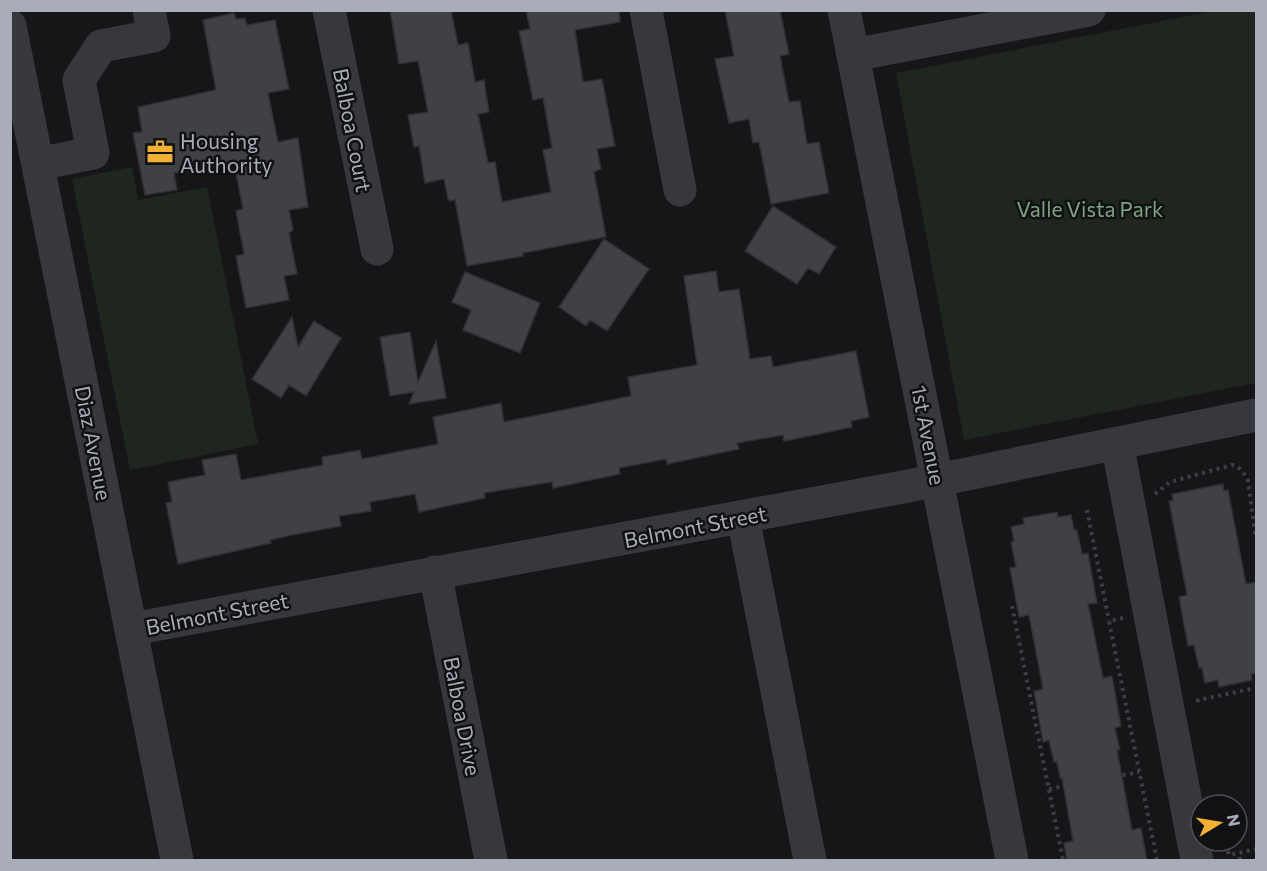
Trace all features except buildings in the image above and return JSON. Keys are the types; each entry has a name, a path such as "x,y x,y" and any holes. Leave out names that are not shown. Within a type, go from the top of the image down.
{"street":[{"path":"38,164 93,153 79,80 100,46 154,36 149,10"},
{"name":"Balboa Court","path":"329,10 377,249"},
{"path":"646,10 680,190"},
{"name":"1st Avenue","path":"844,10 1012,861"},
{"path":"853,55 1089,10"},
{"name":"Diaz Avenue","path":"10,26 177,861"},
{"name":"Belmont Street","path":"132,630 435,572 743,517 1257,415"},
{"path":"1117,443 1197,861"},
{"path":"743,517 810,861"},
{"name":"Balboa Drive","path":"435,572 491,861"}],"path":[{"path":"1148,500 1170,482 1232,465 1237,466 1248,481 1257,538"},
{"path":"1088,510 1157,861"},
{"path":"1012,606 1063,861"},
{"path":"1109,621 1150,615"},
{"path":"1198,700 1257,688"},
{"path":"1196,689 1200,710"},
{"path":"1048,789 1139,772"},
{"path":"1228,853 1229,855 1239,853 1240,861"}],"green space":[{"name":"Valle Vista Park","path":"1218,10 1256,11 1256,383 964,440 896,73"},
{"path":"132,167 138,200 207,187 258,444 130,470 72,179"}],"place":[{"name":"Housing Authority","path":"160,152"}]}
